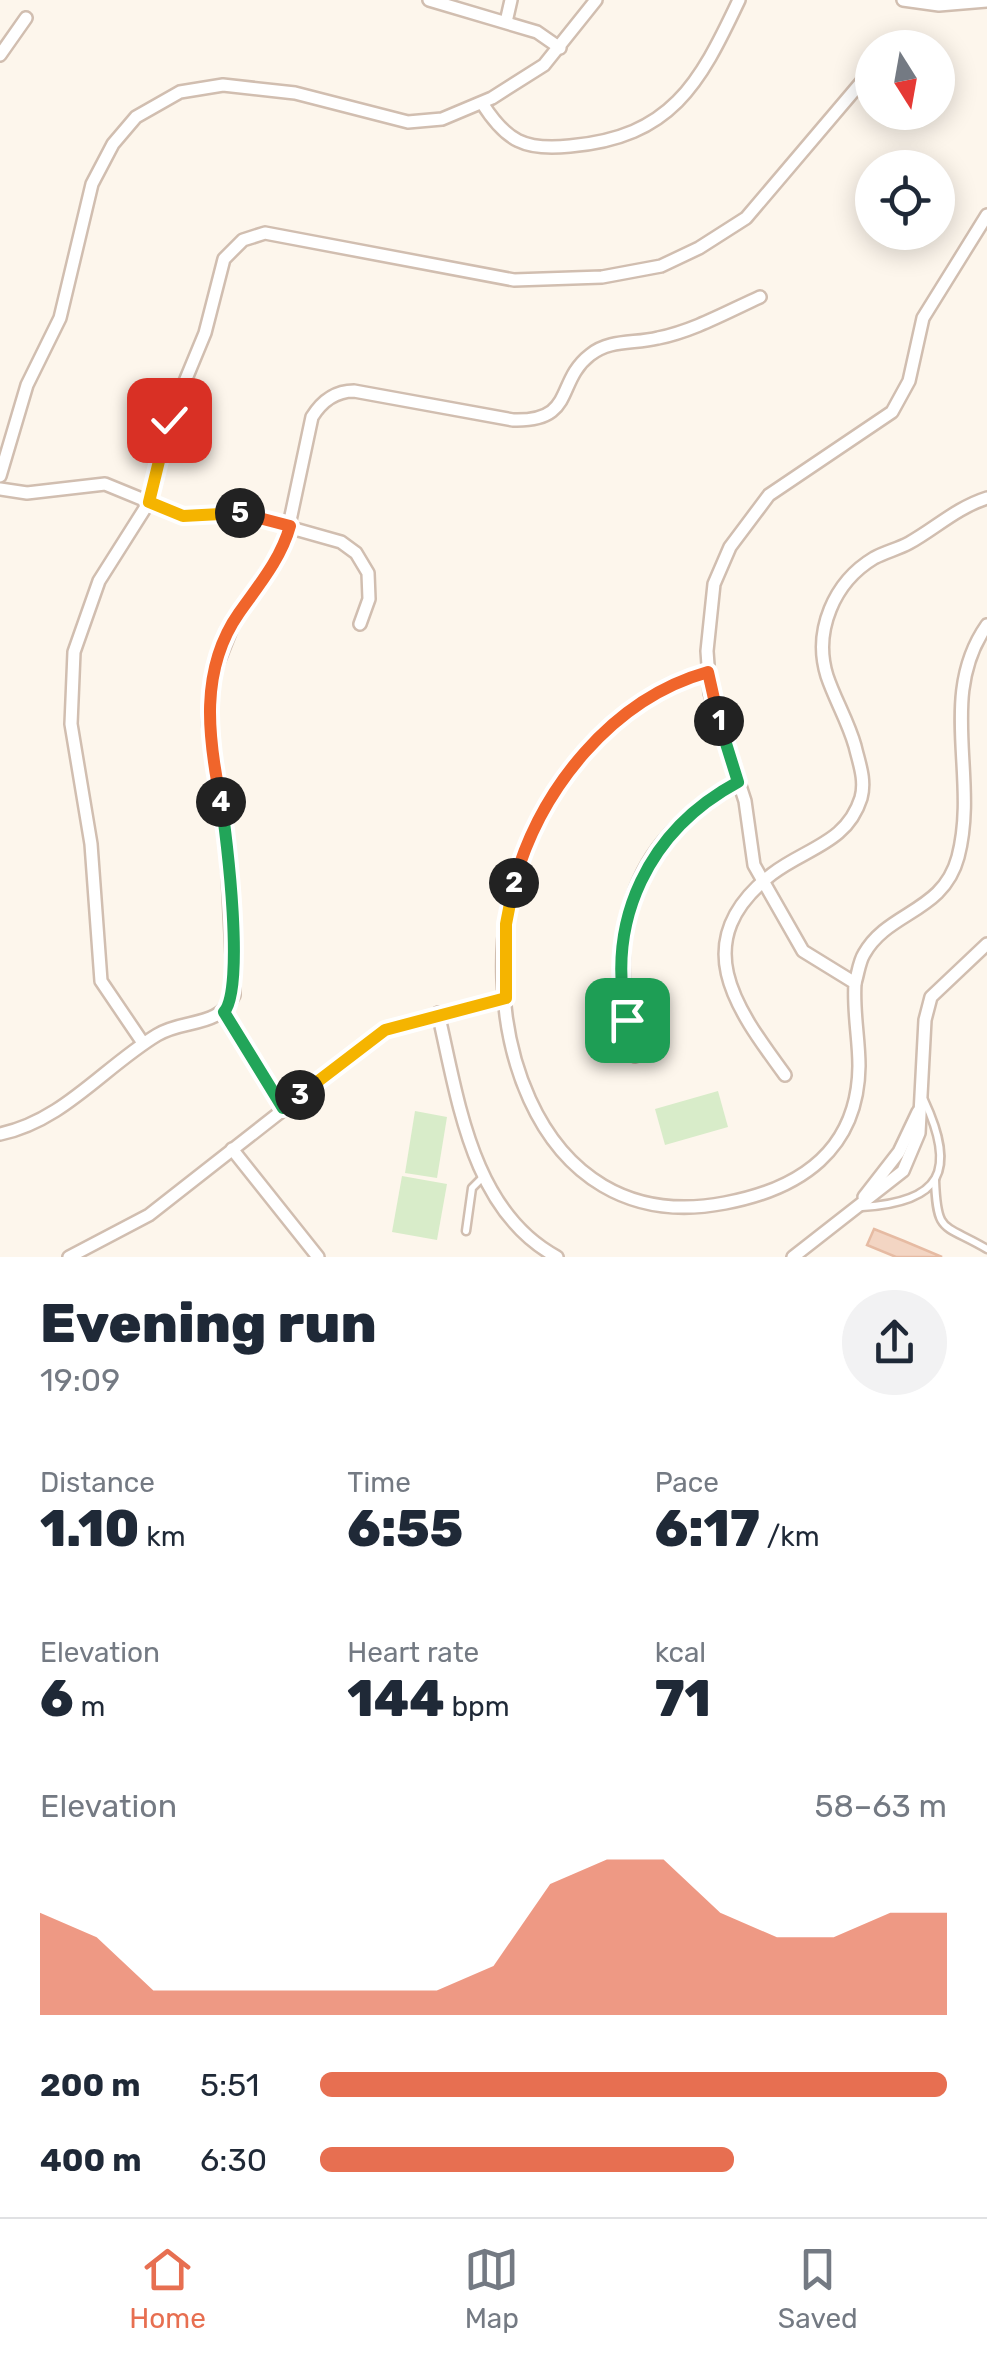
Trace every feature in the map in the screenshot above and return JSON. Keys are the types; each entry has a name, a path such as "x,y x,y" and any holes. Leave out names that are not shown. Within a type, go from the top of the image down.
{"street":[{"path":"428,0 537,32 560,48"},
{"path":"506,22 511,0"},
{"path":"0,476 26,385 60,318 92,184 113,144 136,118 180,92 223,84 295,93 408,122 442,120 519,83 560,48 596,0"},
{"path":"482,103 506,137 520,145 539,149 627,138 650,126 689,88 713,56 739,0"},
{"path":"903,0 939,4 987,1"},
{"path":"0,55 26,18"},
{"path":"143,1043 100,981 92,844 74,749 70,686 74,652 88,606 116,550 149,502 172,410 205,333 227,252 242,240 274,234 514,280 602,276 660,266 700,248 746,218 855,90"},
{"path":"855,984 803,950 754,866 738,782 708,672 714,584 730,546 755,510 784,483 892,412 909,381 923,318 985,223"},
{"path":"0,1134 57,1111 143,1043 179,1023 202,1023 224,1012 235,985 226,833 208,722 213,674 226,634 285,544 312,417 335,394 354,391 513,420 537,418 555,410 580,364 604,346 659,338 760,297"},
{"path":"0,489 27,494 105,484 183,516 238,512 341,542 363,562 369,598 360,624"},
{"path":"785,1075 738,1010 726,980 731,925 770,876 844,830 863,792 848,724 823,658 827,616 837,594 874,558 909,543 949,514 987,498"},
{"path":"708,672 667,686 612,727 577,761 538,818 511,892 506,924 506,998 512,1039 535,1113 568,1164 632,1203 673,1210 776,1192 816,1167 835,1143 857,1090 855,984 863,955 877,938 928,904 946,884 957,860 967,786 960,691 966,663 987,624"},
{"path":"635,1056 621,982 622,942 632,897 652,858 682,820 738,782"},
{"path":"792,1257 903,1171 923,1099 926,1020 931,997 987,944"},
{"path":"68,1257 149,1216 385,1030 506,998"},
{"path":"224,1012 283,1108"},
{"path":"438,1013 466,1130 484,1176 510,1216 557,1257"},
{"path":"232,1149 313,1255"}],"lane":[{"path":"855,1207 908,1202 924,1193 936,1179 944,1162 942,1144 923,1099"},
{"path":"466,1231 472,1188 484,1176"},
{"path":"936,1179 936,1216 942,1226 987,1249"}],"green space":[{"path":"718,1091 728,1127 665,1145 655,1109"},
{"path":"415,1111 447,1117 437,1178 405,1173"},
{"path":"402,1176 447,1184 437,1240 392,1232"}],"building":[{"path":"874,1229 942,1257 896,1257 867,1245"}],"route":[{"path":"169,420 149,502 183,516 238,512 290,526 285,544 226,634 213,674 208,722 226,833 235,985 224,1012 246,1054 283,1108 385,1030 424,1016 506,998 506,924 511,892 538,818 577,761 612,727 667,686 708,672 710,693 738,782 682,820 652,858 632,897 622,942 621,982 627,1020"}]}
